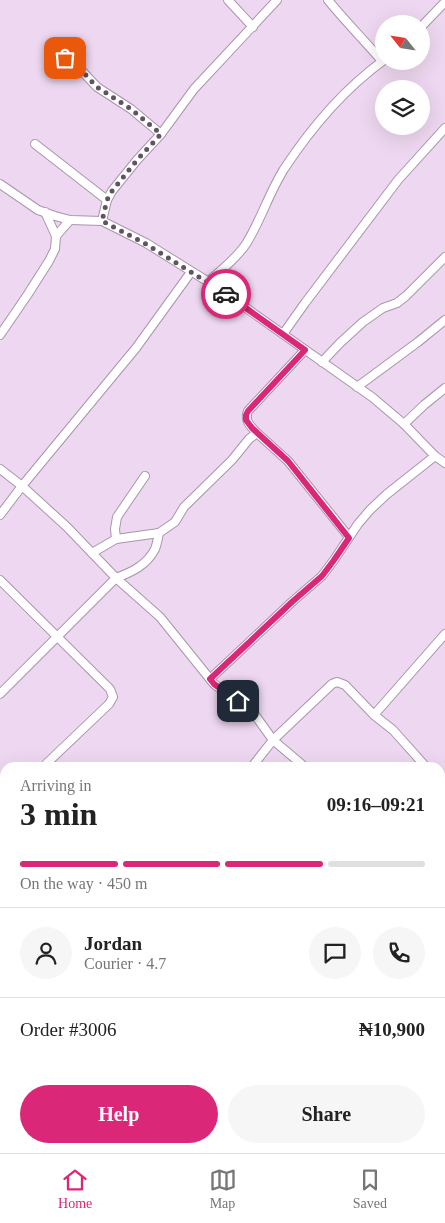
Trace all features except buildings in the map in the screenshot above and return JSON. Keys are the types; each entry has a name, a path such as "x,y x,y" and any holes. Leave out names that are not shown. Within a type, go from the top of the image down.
{"street":[{"path":"228,0 253,27"},
{"path":"102,221 107,200 118,183 161,134 194,89 277,0"},
{"path":"328,0 342,18 375,52"},
{"path":"430,18 445,2"},
{"path":"65,58 81,70 97,87 131,109 161,134"},
{"path":"208,282 236,256 246,243 283,171 309,134 351,87 375,67"},
{"path":"283,334 398,180 445,128"},
{"path":"35,144 107,200"},
{"path":"0,184 38,210 70,220 102,221 146,244 208,282 357,386 404,424 435,456 445,463"},
{"path":"0,335 55,249 56,236 45,212"},
{"path":"56,236 70,220"},
{"path":"322,362 363,322 383,308 397,303 406,296 445,257"},
{"path":"0,515 136,348 191,272"},
{"path":"357,386 412,347 445,320"},
{"path":"305,350 248,411 246,420 257,433 288,461 349,538"},
{"path":"404,424 445,388"},
{"path":"92,553 116,539 159,533 175,522 184,507 257,433"},
{"path":"210,679 322,576 358,524 386,494 435,456"},
{"path":"0,469 22,486 116,578 160,617 214,684 256,715 273,740 299,762"},
{"path":"116,539 117,518 145,476"},
{"path":"0,694 116,578 133,571 146,562 155,549 159,533"},
{"path":"0,580 110,689 113,697 109,704 48,762"},
{"path":"374,715 445,634"},
{"path":"256,762 273,740 332,684 337,682 345,686 374,715 393,730 422,762"}],"way so far":[{"path":"65,58 88,76 97,87 131,109 161,134 112,191 107,200 102,221 146,244 226,294"}],"route":[{"path":"226,294 305,350 248,411 246,420 257,433 288,461 349,538 322,576 210,679 238,701"}]}
